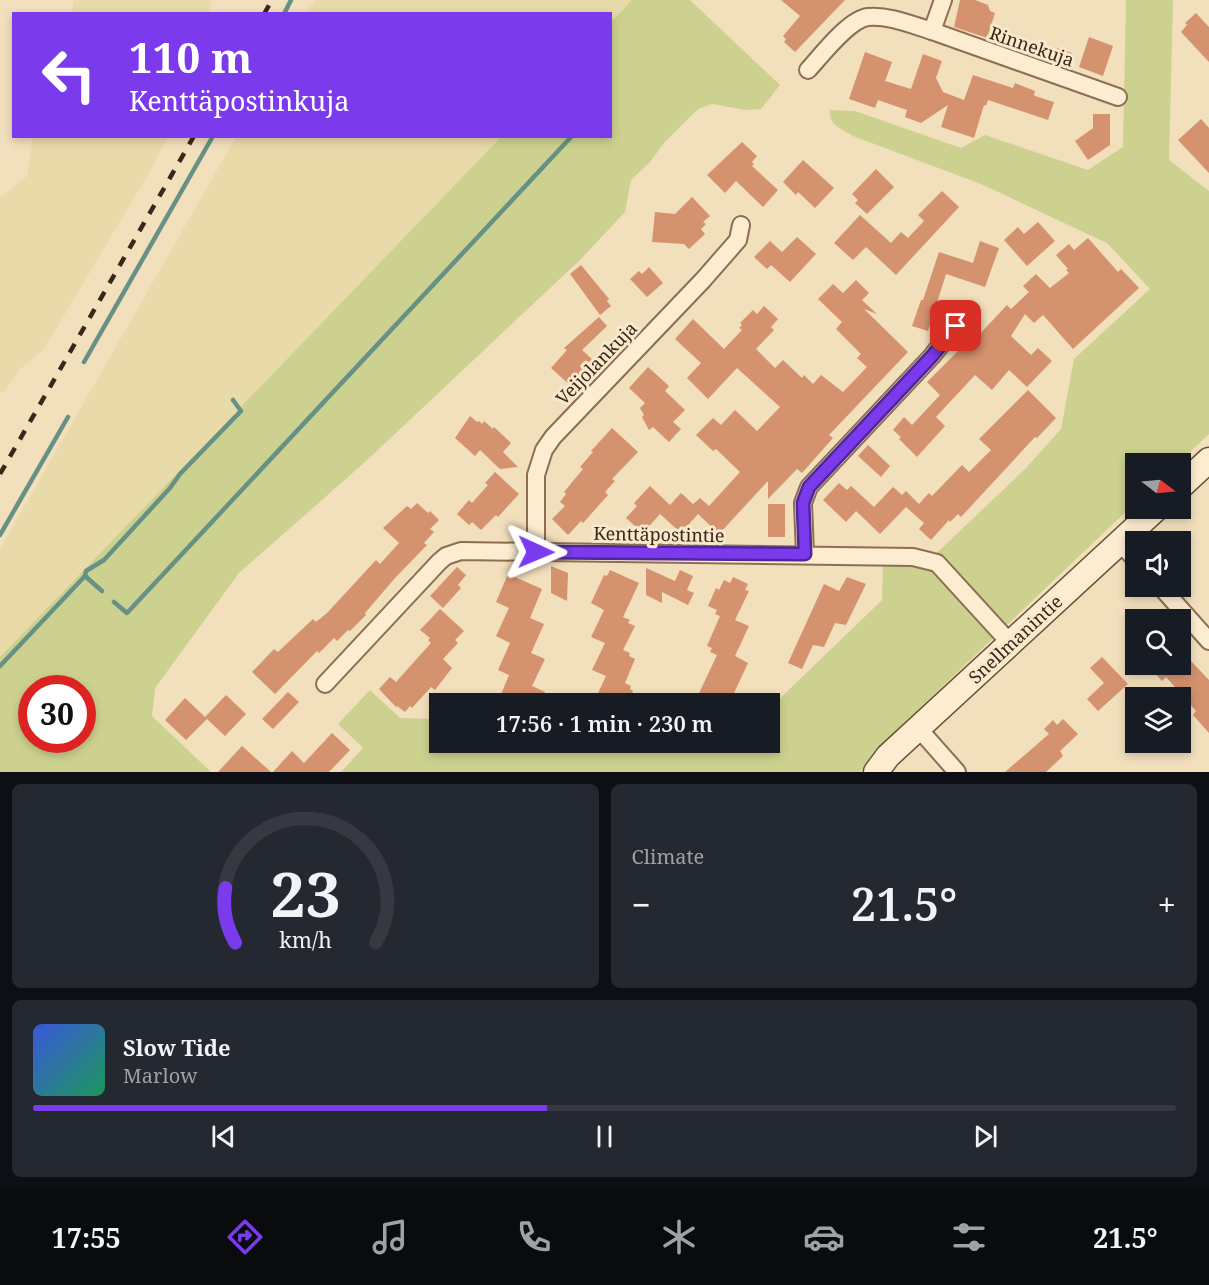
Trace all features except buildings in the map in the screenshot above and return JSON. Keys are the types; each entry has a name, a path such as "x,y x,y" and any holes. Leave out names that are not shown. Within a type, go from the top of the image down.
{"street":[{"path":"932,31 943,0"},
{"name":"Rinnekuja","path":"808,70 852,24 866,17 884,17 932,31 1118,97"},
{"name":"Veijolankuja","path":"536,552 536,475 544,450 553,437 703,280 739,238 741,225"},
{"path":"805,554 803,503 809,487 932,356 967,311"},
{"path":"1191,476 1209,460"},
{"name":"Kenttäpostintie","path":"325,684 446,556 460,551 913,557 937,563 1011,644"},
{"name":"Snellmanintie","path":"876,772 888,756 1011,644 1125,553"},
{"path":"1170,597 1209,641"},
{"path":"919,729 957,772"}],"shaded area":[{"path":"74,0 212,0 208,12 72,12"},
{"path":"314,0 632,0 612,21 612,12 308,12"},
{"path":"33,138 167,138 145,180 44,349 20,369 4,392 0,393 0,198 27,176"},
{"path":"235,138 500,138 0,657 0,549"}],"green space":[{"path":"632,0 690,0 780,85 761,109 745,110 712,104 698,109 631,180 625,212 581,259 365,462 239,573 155,688 152,716 211,772 0,772 0,657 500,138 612,138 612,21"},
{"path":"1126,0 1173,0 1169,160 1209,191 1209,434 1189,453 1125,453 1125,513 885,741 860,772 341,772 363,748 338,724 370,690 400,718 429,719 429,753 780,753 780,698 882,600 883,565 922,567 1025,469 1061,429 1074,359 1150,289 1107,243 981,184 853,136 833,123 830,110 855,111 961,148 985,135 1088,170 1123,147"}],"waterway":[{"path":"285,12 291,0"},
{"path":"84,362 212,138"},
{"path":"114,602 127,613 570,138"},
{"path":"0,666 85,576 86,571 104,560 180,474 241,411 233,400"},
{"path":"0,535 68,417"},
{"path":"85,576 102,591"}],"railway":[{"path":"265,12 272,0"},
{"path":"0,474 193,138"}],"route":[{"path":"536,552 805,554 803,503 809,487 932,356 956,326"}]}
